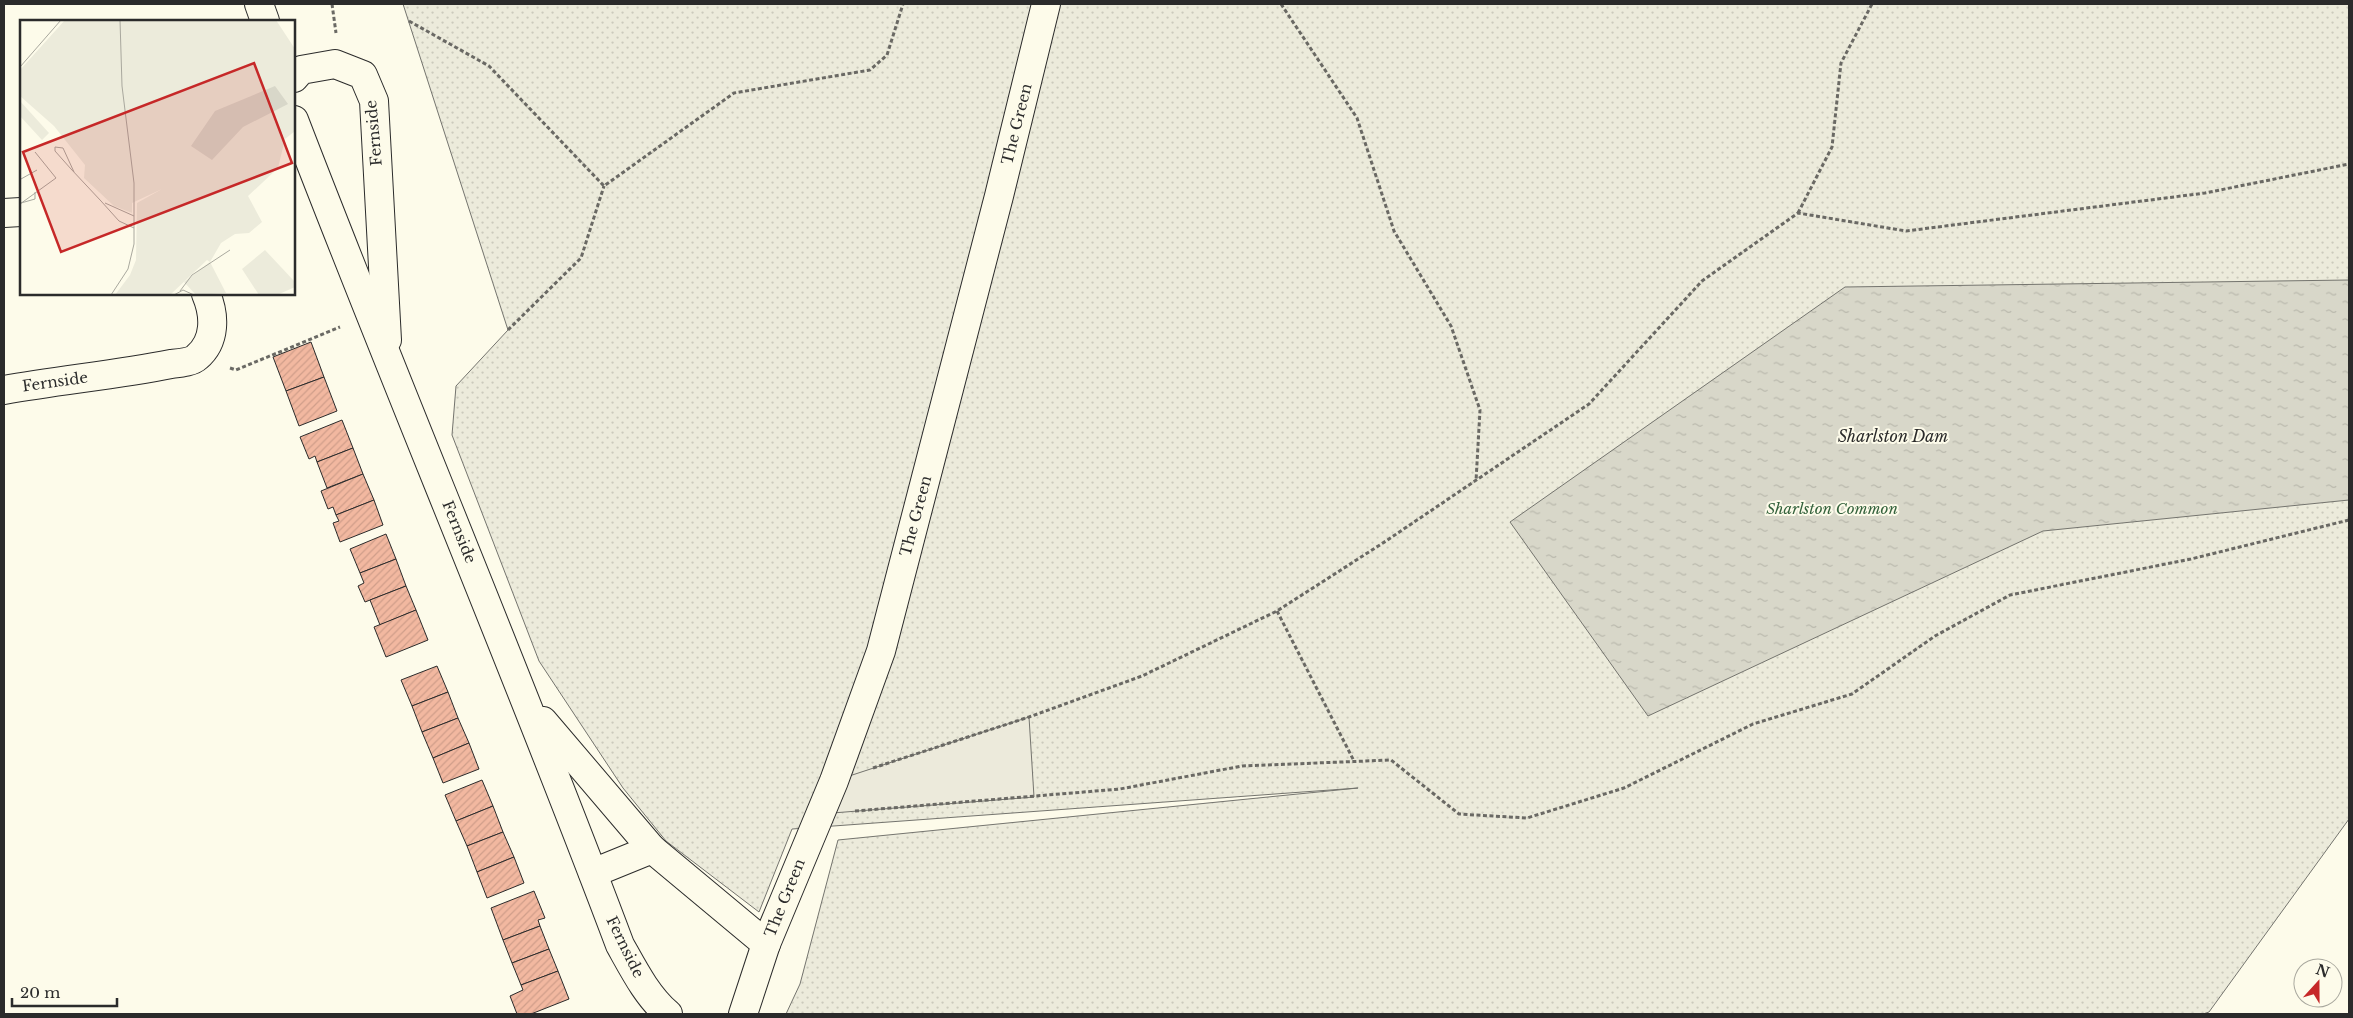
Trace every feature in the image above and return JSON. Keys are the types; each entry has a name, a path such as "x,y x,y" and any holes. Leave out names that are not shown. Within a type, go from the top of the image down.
{"street":[{"path":"259,4 265,20"},
{"name":"The Green","path":"743,1014 766,944 834,780 881,651 999,196 1046,4"},
{"name":"Fernside","path":"295,77 301,70 334,64 363,75 374,101 388,358"},
{"name":"Fernside","path":"295,123 370,316 529,706 620,945 638,978 658,1006 668,1014"},
{"path":"4,213 20,212"},
{"path":"196,359 208,344 213,326 210,304 206,295"},
{"name":"Fernside","path":"4,390 145,370 196,359"},
{"name":"Fernside","path":"529,706 652,848 766,944"},
{"path":"593,873 652,848"}],"path":[{"path":"508,330 581,258 604,186 734,93 870,70 887,55 903,4"},
{"path":"1281,4 1357,118 1394,231 1451,326 1480,410 1476,481"},
{"path":"834,780 1029,717 1142,676 1277,611 1476,481 1589,404 1702,280 1798,212 1832,146 1841,63 1872,4"},
{"path":"409,21 490,66 604,186"},
{"path":"1798,212 1906,231 2205,194 2349,164"},
{"path":"196,359 236,370 370,316"},
{"path":"820,814 1120,789 1242,766 1391,760 1459,814 1527,818 1624,788 1753,724 1852,694 1935,636 2010,595 2190,558 2349,520"},
{"path":"1277,611 1354,761"}],"green space":[{"name":"Sharlston Common","path":"403,4 2349,4 2349,819 2209,1012 2203,1014 786,1014 800,984 838,840 1358,788 792,829 759,912 666,841 623,788 539,661 452,435 456,386 508,330"}],"shaded area":[{"path":"1029,717 1034,797 820,814 834,781"}],"water":[{"name":"Sharlston Dam","path":"2349,280 2349,500 2043,531 1648,716 1510,522 1845,287"}],"building":[{"path":"311,342 324,377 286,391 273,357"},
{"path":"324,377 337,411 299,426 286,391"},
{"path":"342,420 353,448 317,462 315,456 309,459 300,437"},
{"path":"353,448 363,474 327,488 317,462"},
{"path":"363,474 374,500 336,515 333,507 328,509 321,491"},
{"path":"374,500 383,525 340,542 333,523 339,521 336,515"},
{"path":"386,534 396,559 360,573 350,549"},
{"path":"396,559 406,586 365,602 358,586 364,583 360,573"},
{"path":"406,586 416,610 380,625 370,600"},
{"path":"416,610 428,640 386,657 374,627"},
{"path":"437,666 448,692 412,706 401,680"},
{"path":"448,692 458,718 422,732 412,706"},
{"path":"458,718 469,743 433,758 422,732"},
{"path":"469,743 479,769 443,783 433,758"},
{"path":"482,780 493,806 456,821 445,795"},
{"path":"493,806 503,832 467,846 456,821"},
{"path":"503,832 514,857 477,872 467,846"},
{"path":"514,857 524,883 487,898 477,872"},
{"path":"534,891 545,918 538,920 540,926 503,940 491,908"},
{"path":"540,926 549,949 512,963 503,940"},
{"path":"549,949 558,971 521,985 512,963"},
{"path":"558,971 569,999 531,1014 517,1014 510,996 523,990 521,985"}]}
